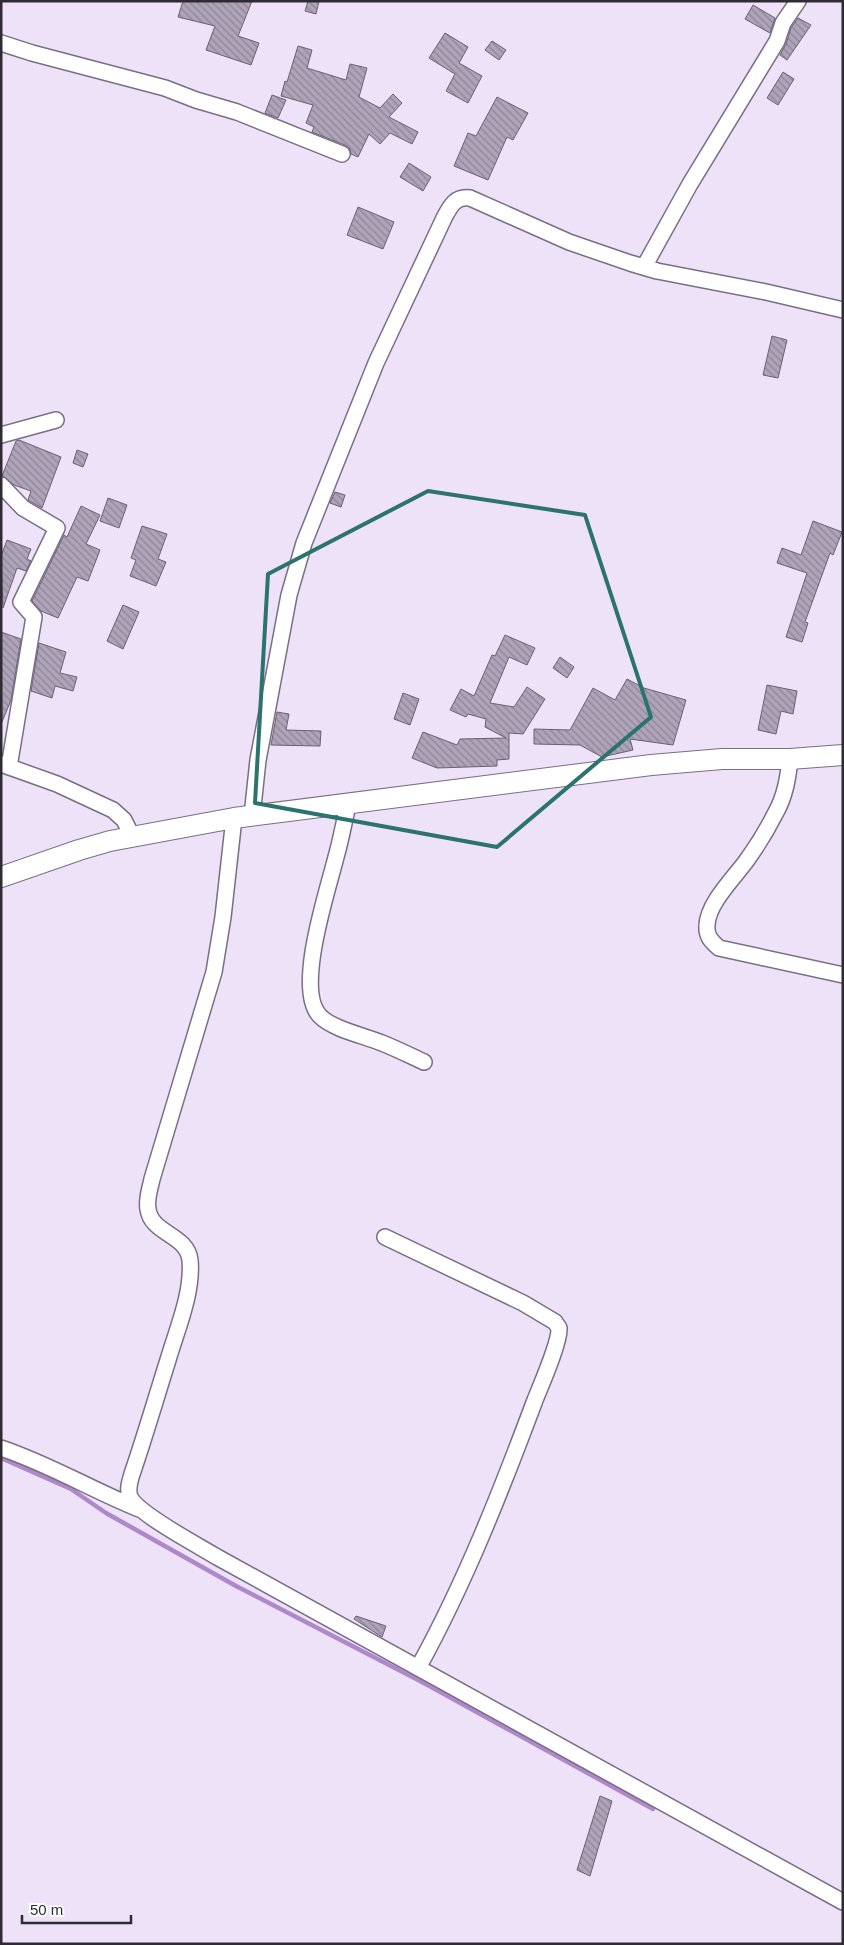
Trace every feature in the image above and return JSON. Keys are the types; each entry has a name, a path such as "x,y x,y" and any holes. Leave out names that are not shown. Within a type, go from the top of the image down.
{"main road":[{"path":"1,878 79,850 132,836 243,817 651,765 722,759 790,759 843,755"}],"street":[{"path":"644,267 685,192 773,48 783,23 798,1"},
{"path":"1,43 165,88 196,100 237,112 342,154"},
{"path":"139,1509 130,1497 128,1487 182,1314 190,1279 190,1262 186,1247 159,1227 150,1217 147,1202 152,1179 214,972 243,817 258,760 289,595 304,543 376,362 452,203 460,198 470,198 569,242 644,267 843,310"},
{"path":"1,435 56,420"},
{"path":"1,485 23,508 57,528 21,602 34,616 5,765 57,784 113,810 124,820 132,836"},
{"path":"790,759 785,790 776,814 747,860 715,903 707,924 707,934 711,942 719,948 843,976"},
{"path":"348,805 336,858 320,914 312,965 311,1000 315,1011 326,1022 385,1044 424,1062"},
{"path":"385,1236 523,1303 556,1322 560,1332 517,1448 469,1565 443,1623 418,1668"},
{"path":"1,1448 55,1470 109,1497 139,1509 217,1557 843,1902"}],"highlighted area":[{"path":"428,491 585,515 651,717 497,847 255,803 268,574"}],"building":[{"path":"183,1 252,1 238,36 259,43 251,65 206,50 215,26 178,17"},
{"path":"308,1 319,1 316,14 305,11"},
{"path":"753,5 775,18 770,33 745,19"},
{"path":"798,18 811,25 787,60 780,55 791,28"},
{"path":"445,33 468,47 459,63 482,76 468,103 446,91 455,74 429,58"},
{"path":"492,41 506,50 499,60 485,50"},
{"path":"298,46 312,50 307,68 346,80 350,64 367,68 359,97 380,108 393,94 402,103 389,117 418,132 412,144 390,133 380,144 369,134 358,157 351,154 350,149 345,145 312,132 314,127 306,123 313,105 281,96"},
{"path":"783,72 794,79 778,105 767,98"},
{"path":"272,95 286,100 278,118 265,113"},
{"path":"497,97 528,113 513,140 507,137 488,180 454,166 468,133 476,136"},
{"path":"409,163 431,177 423,191 400,177"},
{"path":"358,207 394,222 383,249 347,235"},
{"path":"772,336 787,340 778,378 763,375"},
{"path":"19,440 61,457 42,508 28,500 31,491 14,485 2,476 16,441"},
{"path":"77,450 88,454 83,467 73,463"},
{"path":"335,492 345,495 341,507 330,503"},
{"path":"108,498 127,505 119,528 100,521"},
{"path":"81,506 100,515 86,544 100,550 88,581 77,577 58,618 41,611 32,601 64,535 67,537"},
{"path":"813,521 842,532 833,555 830,553 805,622 808,623 802,642 786,637 807,573 777,563 782,548 801,555"},
{"path":"142,526 167,534 158,559 166,562 156,586 130,576 136,560 131,558"},
{"path":"7,540 31,549 27,559 31,561 26,571 17,568 3,608 1,556"},
{"path":"123,605 139,612 123,649 107,641"},
{"path":"1,632 21,639 11,700 2,722"},
{"path":"505,635 535,648 527,665 509,657 490,703 514,707 527,687 545,699 523,734 509,733 509,759 497,760 497,766 437,768 412,758 423,732 457,745 460,739 506,738 485,727 486,719 468,714 466,717 450,710 461,689 474,696 492,655 495,656"},
{"path":"39,643 66,652 60,673 77,677 73,691 55,686 52,698 31,691"},
{"path":"560,657 574,667 567,678 553,668"},
{"path":"627,679 644,688 686,700 673,745 630,739 633,750 602,757 580,745 534,744 534,729 570,730 593,688 615,700"},
{"path":"767,685 797,691 793,714 781,711 776,734 758,730"},
{"path":"403,693 419,699 410,725 394,719"},
{"path":"277,712 289,714 286,730 321,731 320,746 271,745"},
{"path":"356,1616 386,1626 382,1637 354,1619"},
{"path":"600,1796 612,1801 590,1876 577,1870"}],"waterway":[{"path":"1,1458 71,1489 106,1513 236,1586 424,1683 653,1809"}]}
